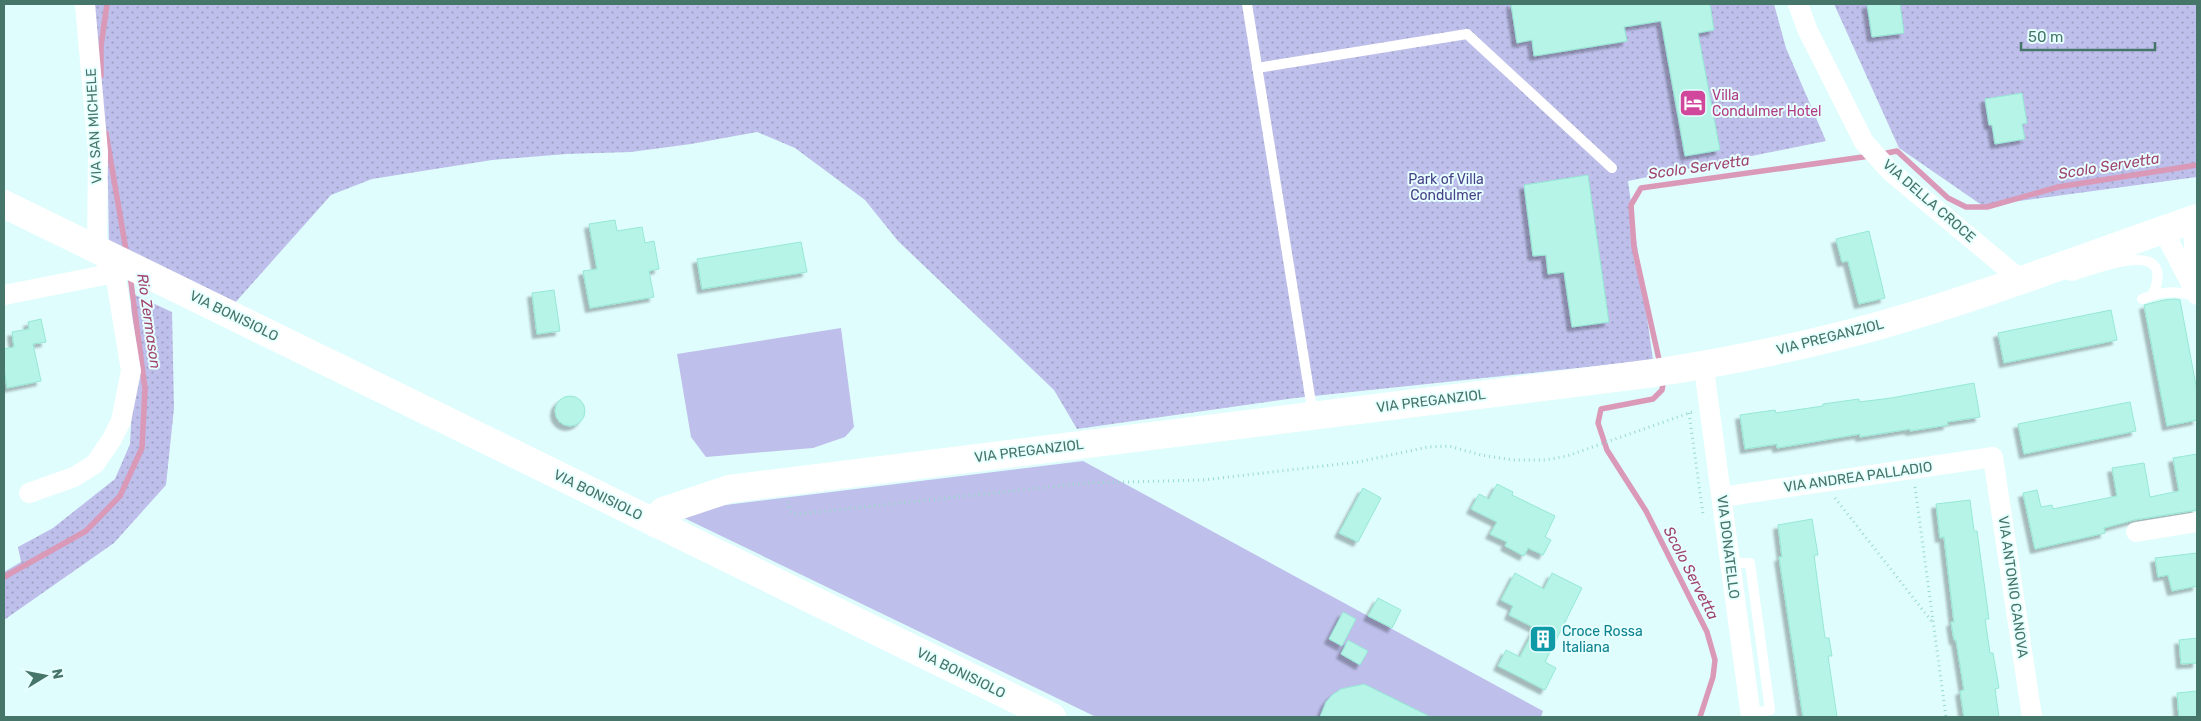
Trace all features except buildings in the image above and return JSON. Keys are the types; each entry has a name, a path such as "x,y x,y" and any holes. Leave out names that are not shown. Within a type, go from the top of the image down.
{"street":[{"name":"VIA SAN MICHELE","path":"85,4 98,152 97,249"},
{"name":"VIA DELLA CROCE","path":"1798,4 1806,29 1864,142 1890,171 2021,280"},
{"name":"VIA BONISIOLO","path":"4,204 1052,717"},
{"path":"2194,219 2197,279"},
{"name":"VIA PREGANZIOL","path":"657,524 663,511 729,488 1662,372 1703,369 1881,325 2021,280 2194,219"},
{"path":"2163,230 2197,296"},
{"path":"29,493 74,477 94,464 112,439 121,421 131,371 115,274 97,249"},
{"path":"4,295 115,274"},
{"name":"VIA DONATELLO","path":"1703,369 1751,716"},
{"name":"VIA ANDREA PALLADIO","path":"1722,497 1993,458"},
{"name":"VIA ANTONIO CANOVA","path":"1993,458 2032,717"},
{"path":"2136,532 2197,522"}],"lane":[{"path":"1247,4 1313,416"},
{"path":"1257,68 1467,34 1612,168"},
{"path":"2051,269 2072,276 2128,260 2145,260 2152,264 2157,272 2156,287 2153,294"},
{"path":"2142,299 2153,294 2180,292 2197,296"}],"path":[{"path":"786,481 790,510 793,514 798,514 1086,483 1203,480 1358,462 1428,446 1449,446 1480,455 1513,460 1545,460 1567,456 1709,406"},
{"path":"1913,469 1946,717"},
{"path":"1829,481 1832,495 1933,623"}],"green space":[{"name":"Park of Villa Condulmer","path":"89,4 1774,4 1786,48 1826,141 1628,181 1653,360 1295,398 1077,429 1054,390 898,241 865,200 795,148 757,132 691,144 631,152 566,154 492,160 372,179 331,195 233,305 109,244 108,185 97,97"},
{"path":"1834,4 2197,4 2197,177 1983,206 1899,148"},
{"path":"131,293 172,312 174,408 166,485 114,543 4,620 4,572 21,562 18,547 53,528 115,479 130,444 133,389"},
{"path":"841,328 854,427 845,437 813,448 706,457 691,437 677,354"},
{"path":"1083,461 1543,711 1541,717 1096,717 682,517 709,507"}],"waterway":[{"name":"Rio Zermason","path":"101,76 101,46 107,4"},
{"name":"Rio Zermason","path":"106,133 127,256"},
{"name":"Scolo Servetta","path":"1882,154 1897,151 1948,198 1966,207 1987,207 2058,187 2197,165"},
{"name":"Scolo Servetta","path":"1660,364 1634,247 1631,205 1641,188 1870,156"},
{"name":"Rio Zermason","path":"4,577 86,531 120,496 142,448 145,389 130,275"},
{"name":"Scolo Servetta","path":"1664,378 1662,390 1653,399 1601,409 1598,423 1607,450 1646,511 1707,632 1715,660 1713,677 1700,717"}],"place":[{"name":"Villa Condulmer Hotel","path":"1693,103"},
{"name":"Croce Rossa Italiana","path":"1543,639"}]}
